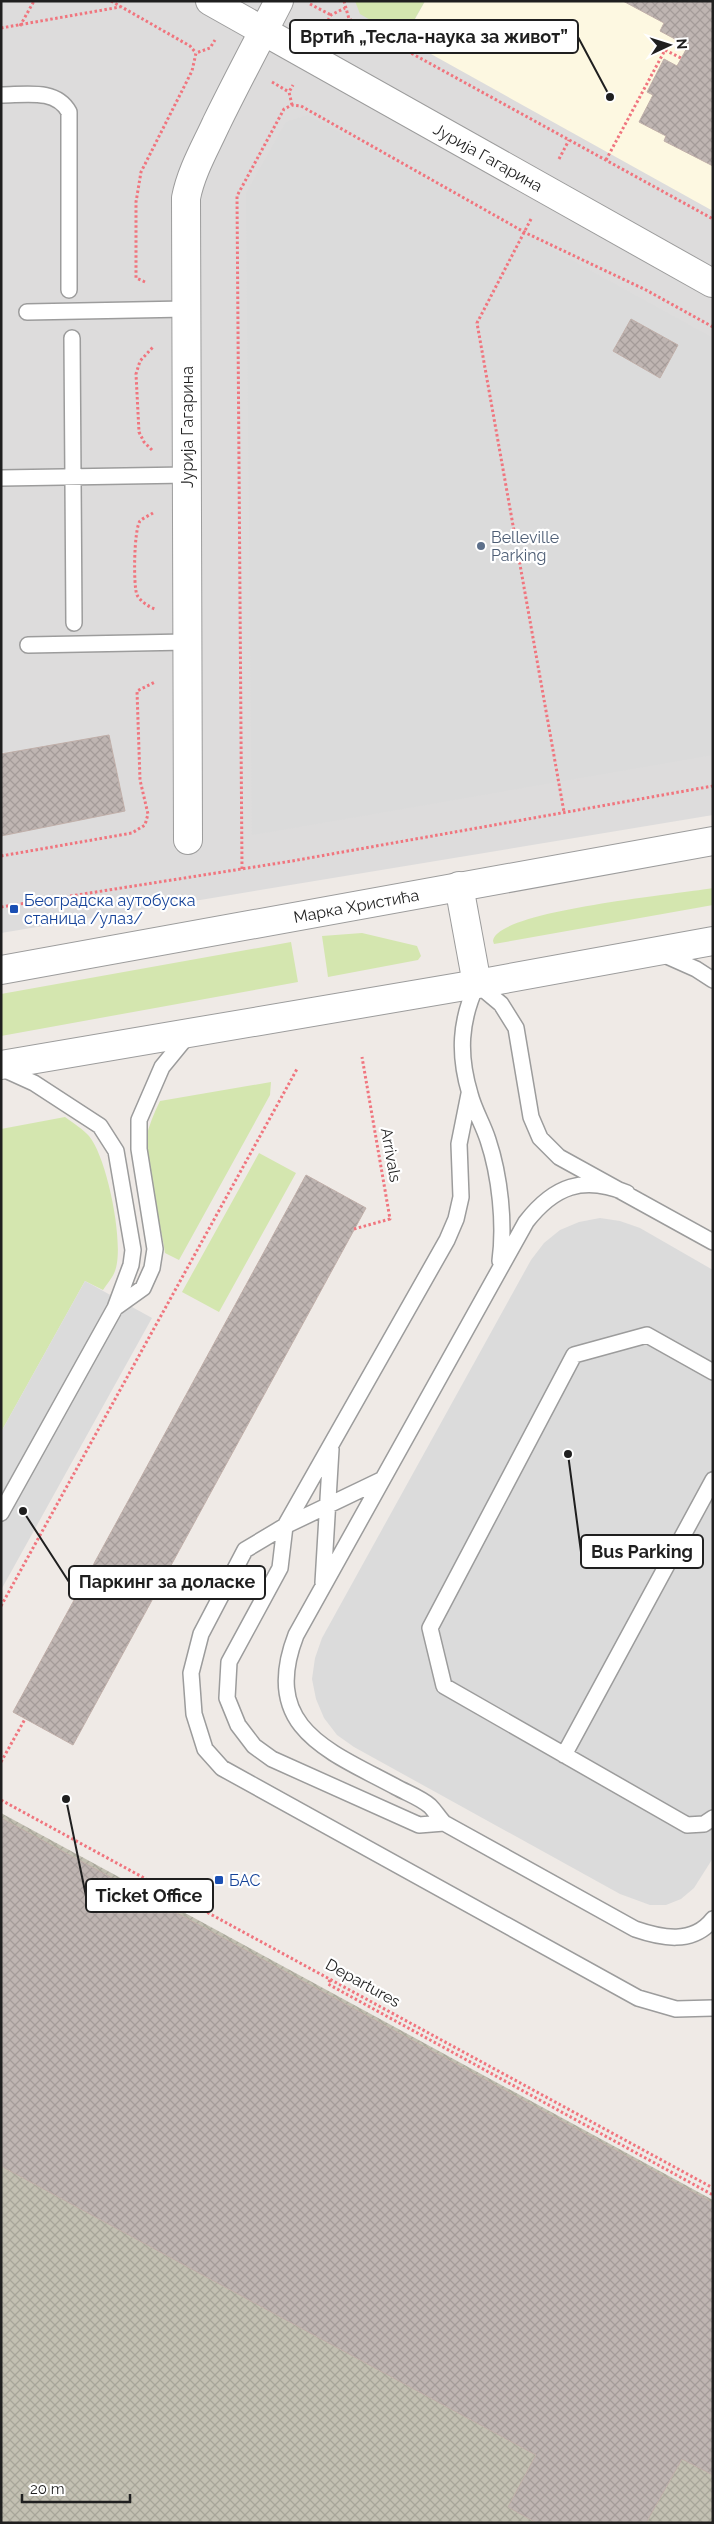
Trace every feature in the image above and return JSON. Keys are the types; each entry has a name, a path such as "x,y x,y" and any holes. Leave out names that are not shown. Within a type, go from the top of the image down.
{"street":[{"name":"Јурија Гагарина","path":"210,1 712,283"},
{"name":"Јурија Гагарина","path":"188,840 186,198 189,181 279,1"},
{"name":"Марка Христића","path":"1,970 713,841"},
{"path":"459,886 477,984"},
{"path":"1,1066 477,984 713,941"}],"lane":[{"path":"1,96 54,96 63,102 69,112 69,290"},
{"path":"27,312 186,309"},
{"path":"72,338 74,623"},
{"path":"1,478 187,475"},
{"path":"28,645 187,642"},
{"path":"656,952 696,969 713,980"},
{"path":"490,1285 500,1260 502,1240 501,1214 488,1140 470,1094 461,1038 467,1006 477,984 501,1004 516,1028 531,1117 540,1138 559,1157 713,1242"},
{"path":"115,1308 143,1288 152,1268 155,1249 139,1148 139,1120 162,1067 191,1032"},
{"path":"1,1066 34,1083 100,1126 116,1151 133,1250 132,1266 115,1308 1,1513"},
{"path":"444,1824 419,1825 272,1759 254,1746 238,1725 227,1698 229,1662 280,1568 285,1526 447,1240 456,1218 461,1197 459,1144 470,1094"},
{"path":"627,1193 609,1186 590,1184 570,1186 553,1194 538,1206 526,1222 296,1635 288,1656 290,1704 296,1721 313,1740 428,1805 444,1824 635,1929 657,1937 677,1938 694,1933 713,1919"},
{"path":"713,1372 647,1335 574,1356 430,1628 444,1686 687,1825 704,1824 713,1818"},
{"path":"323,1588 331,1445"},
{"path":"382,1479 285,1526 245,1550 201,1634 191,1673 194,1714 205,1749 222,1768 638,1998 676,2009 713,2008"},
{"path":"564,1755 713,1480"}],"path":[{"path":"20,26 34,1"},
{"path":"111,1 190,46 196,53"},
{"path":"304,1 332,15"},
{"path":"344,1 349,19 713,219"},
{"path":"1,28 120,7"},
{"path":"606,160 665,50 681,58"},
{"path":"289,92 292,105"},
{"path":"242,869 237,196 284,109 292,105 301,106 526,233 646,290 713,327"},
{"path":"526,233 477,323 564,812"},
{"path":"1,907 242,869 713,786"},
{"name":"Arrivals","path":"354,1230 390,1219 362,1057"},
{"path":"1,1606 297,1069"},
{"path":"1,1762 25,1719"},
{"name":"Departures","path":"1,1800 713,2188"},
{"path":"330,1980 328,1984 713,2195"}],"shaded area":[{"path":"1,1 713,1 713,815 1,933"},
{"path":"425,1 713,1 713,211 404,39"},
{"name":"Belleville Parking","path":"308,115 713,338 713,755 252,835 246,193 286,122"},
{"path":"600,1218 620,1221 640,1228 713,1270 713,1858 694,1888 681,1899 666,1905 650,1905 620,1894 354,1747 337,1735 324,1718 316,1699 312,1679 315,1658 322,1638 531,1260 544,1243 560,1230 579,1222"},
{"path":"85,1281 152,1318 1,1590 1,1432"},
{"path":"1,1813 713,2200 713,2523 1,2523"}],"green space":[{"path":"355,1 425,1 403,39 360,14"},
{"path":"713,888 713,905 494,944 493,941 502,930 524,920 556,912 631,899"},
{"path":"362,933 417,946 421,956 418,960 328,977 322,936"},
{"path":"291,942 298,982 1,1036 1,994"},
{"path":"271,1082 270,1095 179,1260 165,1253 146,1165 145,1151 149,1128 160,1101"},
{"path":"65,1117 89,1136 102,1162 108,1181 116,1222 118,1242 115,1271 103,1290 85,1281 1,1432 1,1129"},
{"path":"259,1153 296,1173 219,1312 182,1292"}],"building":[{"path":"623,1 713,1 713,166 664,141 666,136 639,122 653,95 647,92 664,59 677,66 688,46 660,31 664,23"},
{"path":"631,319 678,345 660,378 613,351"},
{"path":"109,735 125,811 1,836 1,754"},
{"path":"306,1175 366,1208 73,1745 13,1712"},
{"path":"1,1818 713,2203 713,2475 682,2459 646,2523 537,2523 508,2507 536,2455 1,2166"}],"place":[{"name":"Вртић „Тесла-наука за живот”","path":"610,97"},
{"name":"Belleville Parking","path":"481,546"},
{"name":"Београдска аутобуска станица /улаз/","path":"14,909"},
{"name":"Bus Parking","path":"568,1454"},
{"name":"Паркинг за доласке","path":"23,1511"},
{"name":"Ticket Office","path":"66,1799"},
{"name":"БАС","path":"219,1880"}]}
